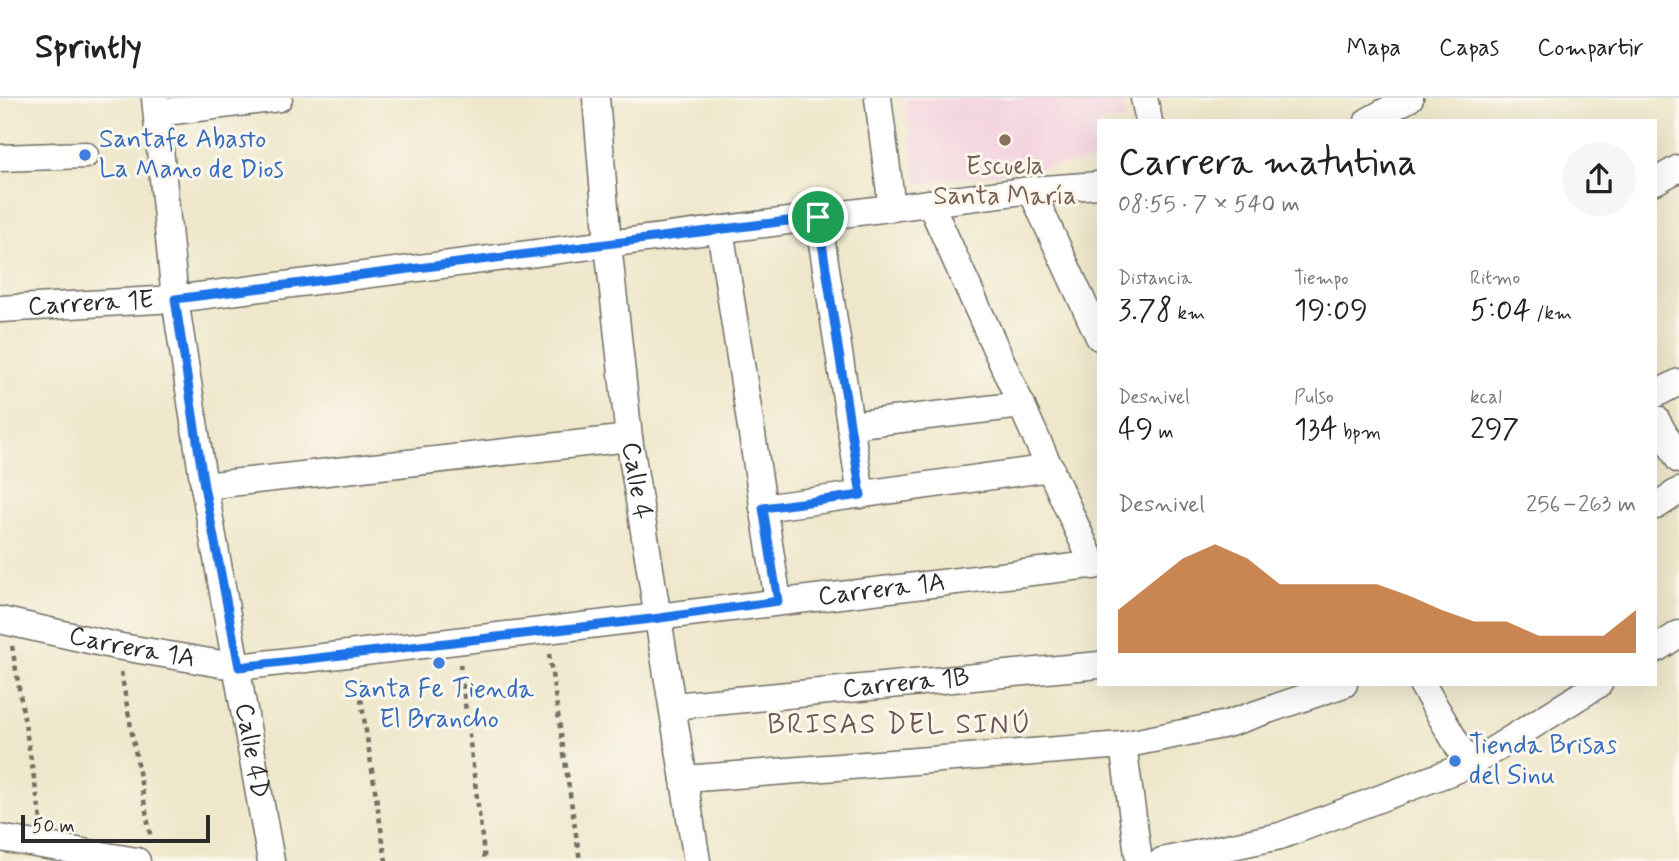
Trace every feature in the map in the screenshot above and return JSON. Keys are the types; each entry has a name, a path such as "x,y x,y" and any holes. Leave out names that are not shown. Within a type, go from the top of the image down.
{"street":[{"path":"156,106 279,98"},
{"name":"Calle 4","path":"596,98 608,244 629,438 697,861"},
{"path":"878,98 892,208"},
{"path":"1144,98 1149,119"},
{"path":"1372,119 1410,98"},
{"name":"Calle 4D","path":"156,106 175,299 204,486 239,667 271,861"},
{"path":"0,158 85,155"},
{"path":"1657,180 1679,168"},
{"name":"Carrera 1E","path":"0,309 175,299 1031,190 1097,185"},
{"path":"1031,190 1097,333"},
{"path":"930,203 1096,565"},
{"path":"818,217 861,495"},
{"path":"720,229 778,601"},
{"path":"1657,393 1679,382"},
{"path":"850,425 1022,405"},
{"path":"1657,421 1679,460"},
{"path":"204,486 629,438"},
{"path":"763,508 1051,468"},
{"path":"1657,505 1679,491"},
{"name":"Carrera 1A","path":"4,620 117,646 239,667 354,656 778,601 1096,565"},
{"path":"1657,648 1679,634"},
{"name":"Carrera 1B","path":"673,706 1097,665"},
{"path":"684,779 1123,745 1237,721 1338,686"},
{"path":"1423,686 1469,765"},
{"path":"1162,861 1280,835 1469,765 1597,686"},
{"path":"1123,745 1139,861"},
{"path":"0,838 145,854"}],"path":[{"path":"4,620 45,845"},
{"path":"546,631 580,861"},
{"path":"457,642 485,861"},
{"path":"117,646 145,854"},
{"path":"354,656 386,861"}],"shaded area":[{"name":"Escuela Santa María","path":"905,98 1121,98 1126,119 1097,119 1097,160 917,184"}],"place":[{"name":"Escuela Santa María","path":"1005,140"},
{"name":"Santafe Abasto La Mano de Dios","path":"85,155"},
{"name":"Santa Fe Tienda El Brancho","path":"439,663"},
{"name":"Tienda Brisas del Sinu","path":"1455,761"}],"district":[{"name":"BRISAS DEL SINÚ","path":"900,725"}],"route":[{"path":"818,217 861,495 763,508 778,601 354,656 239,667 204,486 175,299 818,217"}]}
